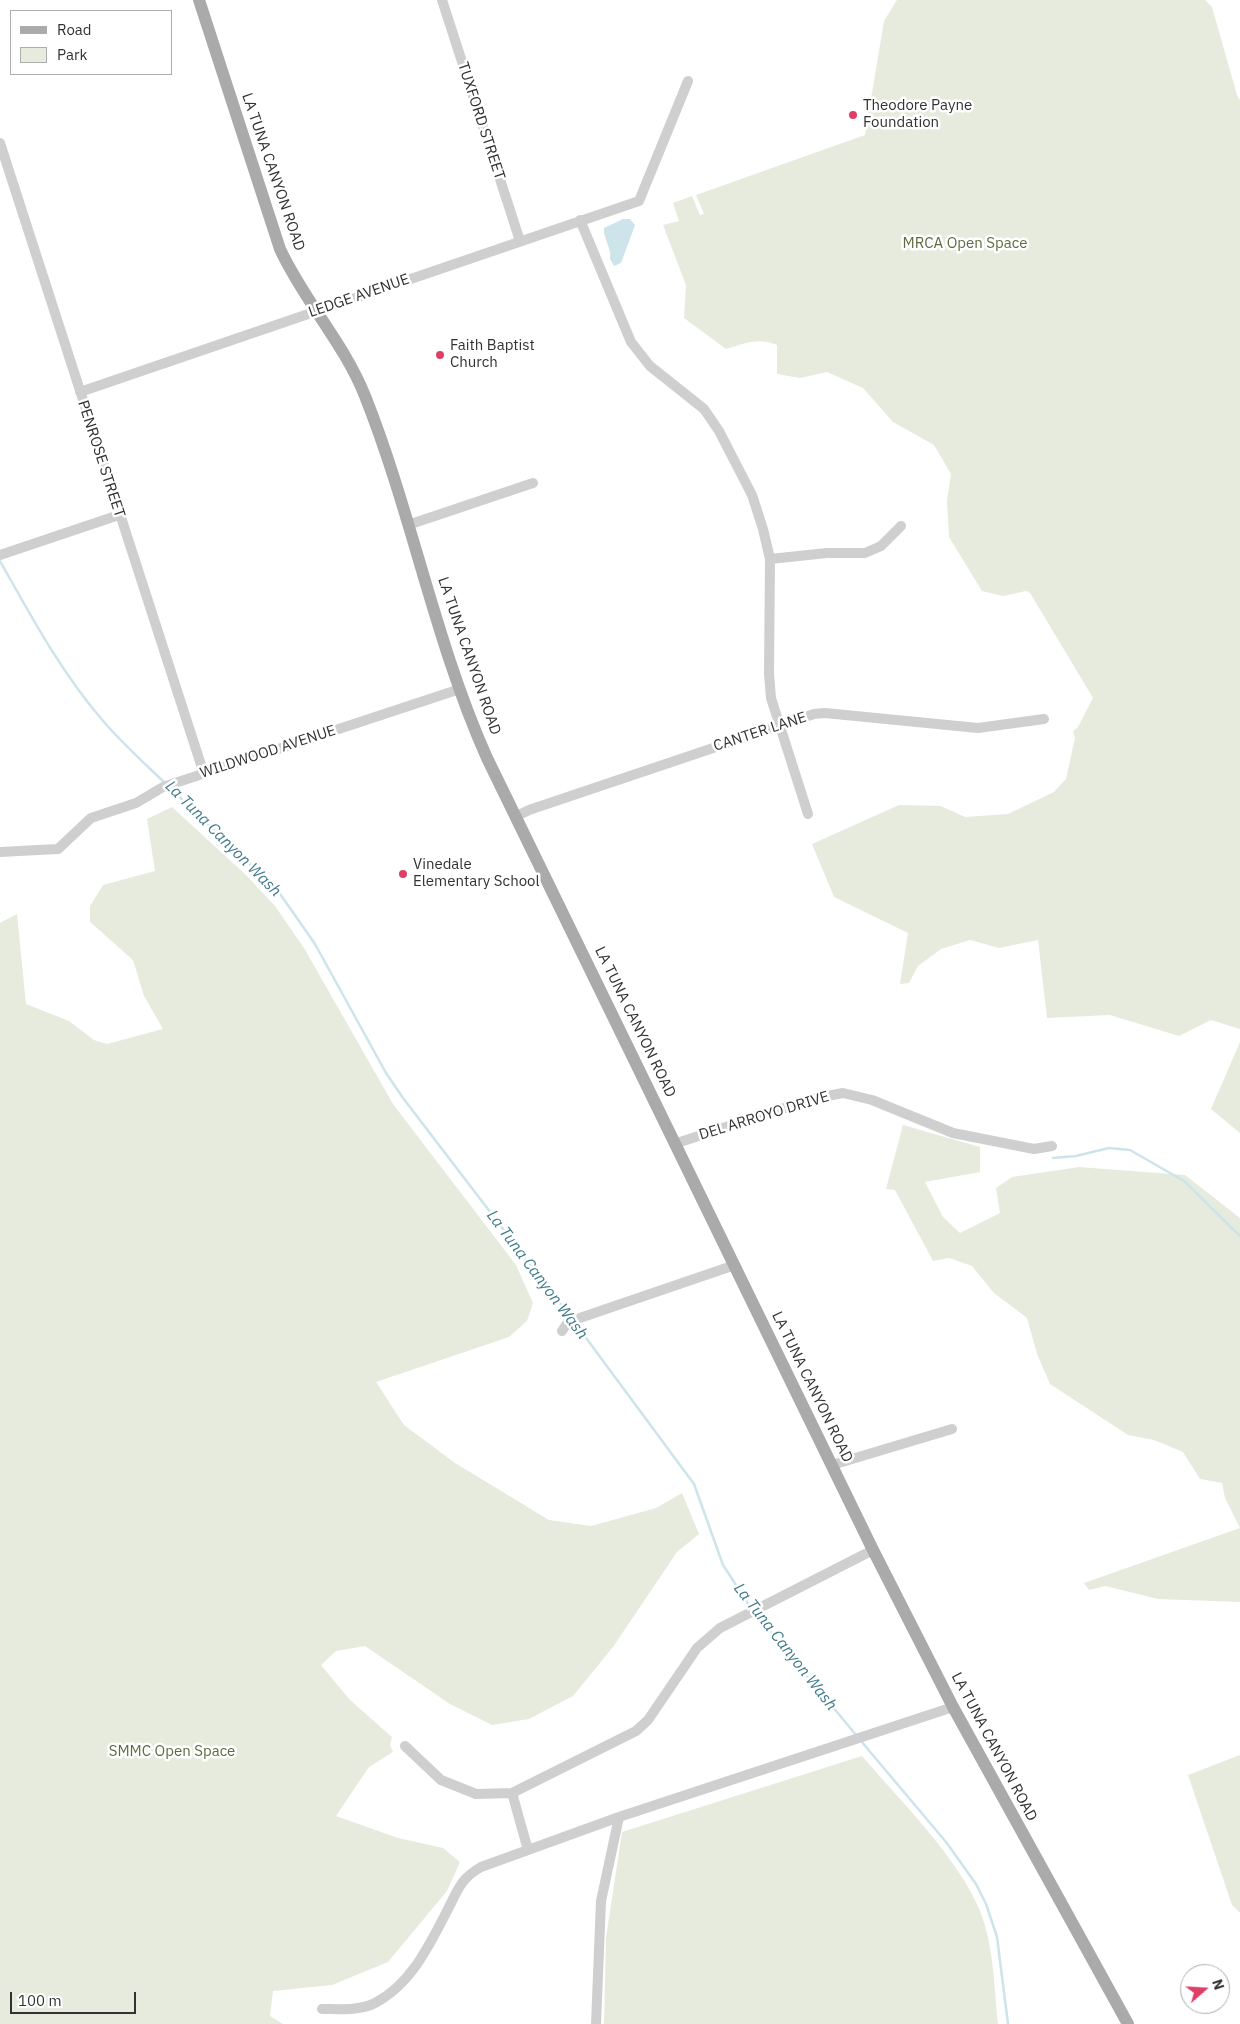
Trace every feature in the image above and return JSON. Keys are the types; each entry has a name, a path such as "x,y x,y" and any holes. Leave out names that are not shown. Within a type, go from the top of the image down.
{"main road":[{"name":"LA TUNA CANYON ROAD","path":"199,0 276,240 292,272 338,343 365,397 460,688 483,748 677,1143 873,1550 953,1707 1128,2024"}],"street":[{"name":"TUXFORD STREET","path":"442,0 520,241"},
{"name":"LEDGE AVENUE","path":"80,392 639,201 688,81"},
{"name":"PENROSE STREET","path":"1,146 204,774"},
{"path":"580,220 631,342 650,366 701,406 719,431 752,495 764,529 770,559 769,674 771,698 808,814"},
{"path":"408,526 533,483"},
{"path":"1,555 119,515"},
{"path":"770,559 827,553 865,553 881,546 901,526"},
{"name":"WILDWOOD AVENUE","path":"0,852 58,849 90,818 136,802 168,785 460,688"},
{"name":"CANTER LANE","path":"516,816 779,724 825,713 978,728 1044,719"},
{"name":"DEL ARROYO DRIVE","path":"677,1143 812,1099 843,1092 872,1100 953,1133 1034,1149 1052,1146"},
{"path":"569,1324 735,1265"},
{"path":"832,1465 952,1429"},
{"path":"405,1746 441,1780 476,1794 512,1793 636,1731 648,1720 697,1648 720,1628 873,1550"},
{"path":"322,2009 352,2008 374,2004 410,1975 434,1937 466,1876 481,1867 619,1817 857,1737 953,1707"},
{"path":"512,1793 528,1850"},
{"path":"596,2024 601,1901 619,1817"}],"green space":[{"name":"MRCA Open Space","path":"897,0 1205,0 1212,7 1240,100 1240,1029 1211,1020 1179,1036 1110,1015 1047,1018 1038,940 999,948 970,940 941,949 918,966 909,983 900,984 908,933 834,897 812,844 899,805 941,806 965,817 1008,814 1054,792 1066,779 1075,738 1073,731 1078,727 1093,698 1030,593 1026,591 1003,596 982,591 949,537 947,501 951,474 934,445 893,422 863,388 827,372 800,378 777,374 777,345 758,341 726,349 684,318 686,285 663,225 679,221 673,203 692,196 700,215 704,214 696,195 865,135 884,21"},
{"name":"SMMC Open Space","path":"172,807 246,875 275,906 304,948 393,1104 516,1265 533,1303 527,1321 509,1337 376,1382 404,1425 455,1463 549,1520 591,1526 656,1508 682,1493 699,1534 677,1552 613,1647 573,1696 529,1719 492,1725 450,1704 365,1646 336,1651 321,1665 350,1700 392,1737 390,1745 393,1752 369,1767 336,1816 398,1838 443,1848 460,1862 447,1891 388,1962 332,1985 273,1991 270,2016 283,2024 0,2024 0,923 17,914 26,1004 69,1021 94,1040 107,1044 163,1029 144,996 133,960 90,922 90,906 103,885 155,871 147,819"},
{"path":"1240,1042 1240,1133 1211,1109"},
{"path":"903,1125 980,1147 980,1172 925,1182 943,1217 960,1233 1000,1213 996,1188 1012,1177 1079,1167 1185,1175 1240,1218 1240,1528 1225,1498 1222,1483 1200,1479 1183,1452 1154,1440 1128,1435 1050,1384 1037,1354 1027,1318 994,1293 972,1266 949,1258 933,1261 895,1190 886,1189"},
{"path":"1240,1528 1240,1602 1158,1599 1105,1586 1089,1590 1084,1583"},
{"path":"1240,1755 1240,1913 1232,1905 1188,1775"},
{"path":"862,1756 927,1830 971,1891 985,1924 988,1938 993,1967 998,2024 604,2024 606,1938 622,1832"}],"water":[{"path":"623,219 630,219 635,225 621,263 614,266 610,259 610,251 604,228"}],"waterway":[{"name":"La Tuna Canyon Wash","path":"0,561 23,603 74,684 111,730 164,782"},
{"name":"La Tuna Canyon Wash","path":"170,788 278,891 315,944 386,1073 403,1098 572,1319"},
{"path":"1053,1158 1076,1156 1109,1148 1130,1150 1184,1181 1240,1236"},
{"name":"La Tuna Canyon Wash","path":"575,1323 694,1484 723,1565 751,1608"},
{"name":"La Tuna Canyon Wash","path":"756,1614 856,1735"},
{"name":"La Tuna Canyon Wash","path":"861,1741 946,1842 976,1884 986,1904 997,1937 1008,2024"}],"place":[{"name":"Theodore Payne Foundation","path":"853,115"},
{"name":"Faith Baptist Church","path":"440,355"},
{"name":"Vinedale Elementary School","path":"403,874"}]}
